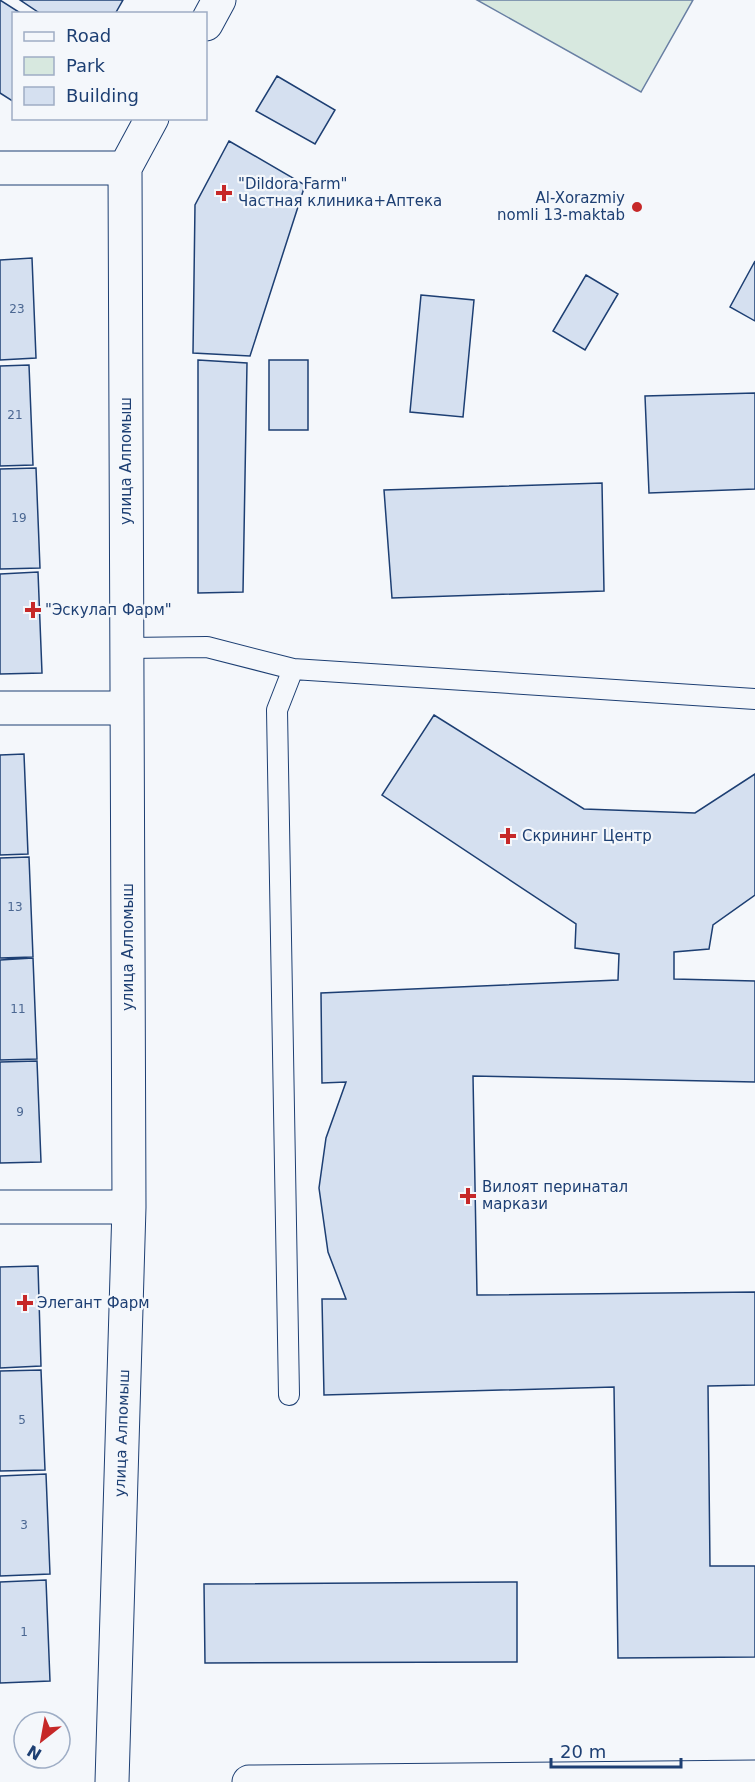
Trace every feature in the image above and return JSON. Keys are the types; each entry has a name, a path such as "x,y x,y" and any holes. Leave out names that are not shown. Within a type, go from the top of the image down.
{"street":[{"path":"207,22 219,0"},
{"name":"улица Алпомыш","path":"112,1782 129,1207 125,168 151,120"},
{"path":"0,168 125,168"},
{"path":"0,708 127,708"},
{"path":"0,1207 129,1207"},
{"path":"249,1782 755,1777"}],"lane":[{"path":"127,648 207,647 293,669 755,699"},
{"path":"289,1395 277,710 293,669"}],"green space":[{"path":"477,0 693,0 641,92"}],"building":[{"path":"0,0 19,12 12,12 12,101 0,93"},
{"path":"20,0 123,0 116,12 38,12"},
{"path":"277,76 335,110 315,144 256,111"},
{"path":"229,141 305,185 250,356 193,353 195,205"},
{"path":"32,258 36,358 0,360 0,260"},
{"path":"755,261 755,321 730,307"},
{"path":"586,275 618,294 585,350 553,331"},
{"path":"421,295 474,300 463,417 410,412"},
{"path":"198,360 247,363 243,592 198,593"},
{"path":"269,360 308,360 308,430 269,430"},
{"path":"29,365 33,465 0,466 0,366"},
{"path":"755,393 755,489 649,493 645,396"},
{"path":"36,468 40,568 0,569 0,469"},
{"path":"602,483 604,591 392,598 384,490"},
{"path":"38,572 42,673 0,674 0,574"},
{"path":"434,715 584,809 695,813 755,774 755,895 713,925 709,949 674,952 674,979 755,981 755,1082 473,1076 477,1295 755,1292 755,1385 708,1386 710,1566 755,1566 755,1657 618,1658 614,1387 324,1395 322,1299 346,1299 328,1252 319,1188 326,1138 346,1082 322,1083 321,993 618,980 619,954 575,948 576,924 382,795"},
{"path":"24,754 28,854 0,855 0,755"},
{"path":"29,857 33,957 0,958 0,858"},
{"path":"33,958 37,1059 0,1060 0,960"},
{"path":"37,1061 41,1162 0,1163 0,1062"},
{"path":"38,1266 41,1366 0,1368 0,1267"},
{"path":"41,1370 45,1470 0,1471 0,1371"},
{"path":"46,1474 50,1574 0,1576 0,1476"},
{"path":"46,1580 50,1681 0,1683 0,1582"},
{"path":"517,1582 517,1662 205,1663 204,1584"}],"place":[{"name":"\"Dildora Farm\" Частная клиника+Аптека","path":"224,193"},
{"name":"Аl-Xоrаzmiy nоmli 13-mаktаb","path":"637,207"},
{"name":"\"Эскулап Фарм\"","path":"33,610"},
{"name":"Скрининг Центр","path":"508,836"},
{"name":"Вилоят перинатал маркази","path":"468,1196"},
{"name":"Элегант Фарм","path":"25,1303"}]}
